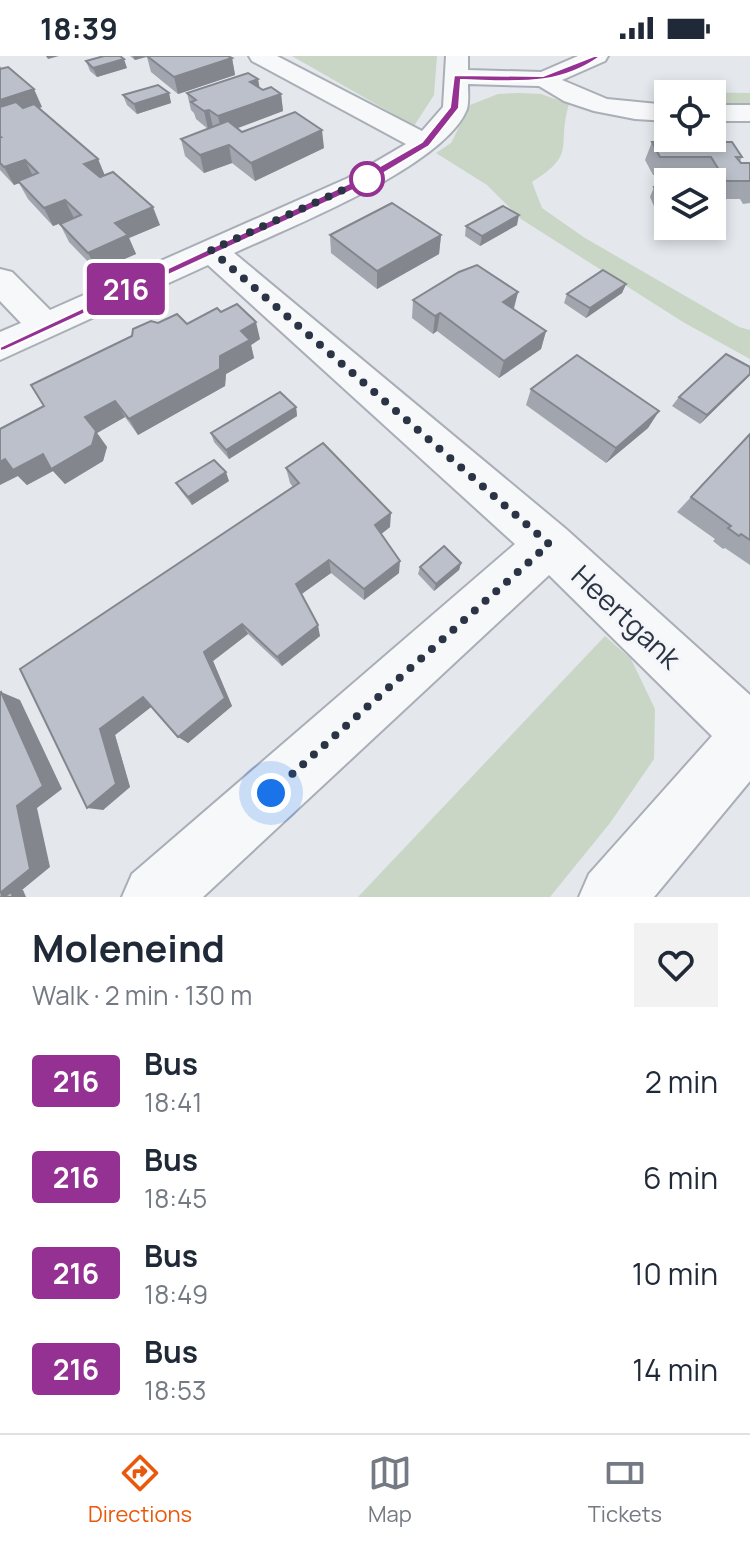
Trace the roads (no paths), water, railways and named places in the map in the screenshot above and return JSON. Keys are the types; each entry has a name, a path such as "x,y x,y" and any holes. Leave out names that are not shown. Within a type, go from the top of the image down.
{"street":[{"path":"260,56 426,144"},
{"path":"0,347 358,184 426,144 455,108 457,67 544,79 569,71 597,56"},
{"path":"544,79 562,92 597,106 654,112"},
{"path":"726,113 750,113"},
{"name":"Heertgank","path":"211,250 549,544 750,735"},
{"path":"0,280 45,326"},
{"path":"155,897 549,544"},
{"path":"612,897 750,735"}]}
